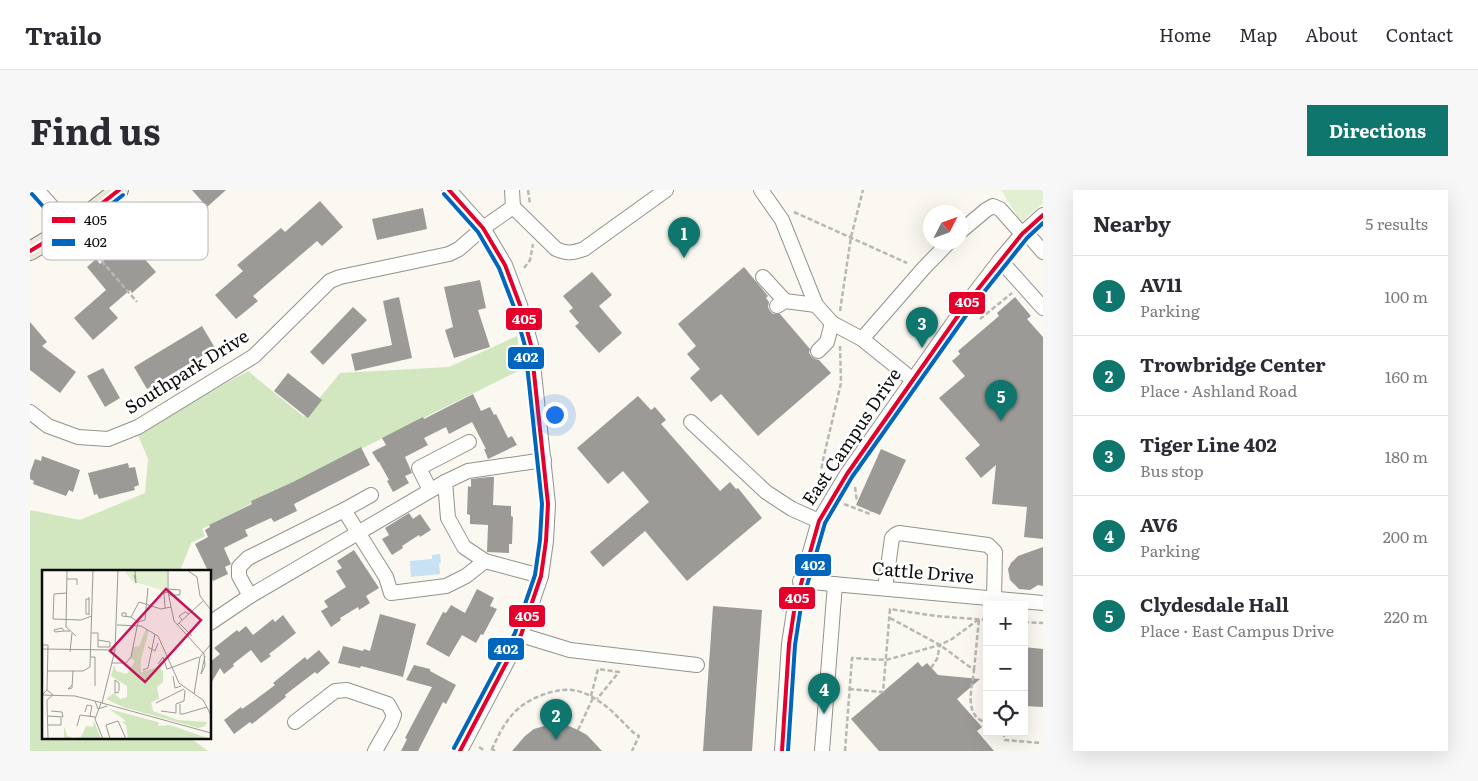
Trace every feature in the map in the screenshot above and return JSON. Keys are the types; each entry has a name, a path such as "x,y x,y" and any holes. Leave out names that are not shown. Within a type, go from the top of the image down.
{"main road":[{"path":"103,202 119,190"},
{"path":"30,251 42,244"}],"street":[{"path":"37,190 48,202"},
{"path":"449,190 482,228 505,264 520,305 531,345 548,504 541,576 521,635 460,751"},
{"path":"512,190 513,207 556,250 565,253 574,253 584,248 666,190"},
{"path":"761,190 782,220 816,305 832,323 862,339 914,380"},
{"path":"968,225 993,206 1000,209 1043,252"},
{"name":"Southpark Drive","path":"30,412 48,426 78,438 108,439 131,430 254,356 330,281 340,277 449,254 459,249 482,228 513,207"},
{"name":"East Campus Drive","path":"782,751 789,644 795,605 800,581 819,521 847,474 967,304 1023,233 1043,215"},
{"path":"862,339 941,250"},
{"path":"1000,260 1043,308"},
{"path":"763,277 781,303 816,305"},
{"path":"818,351 827,342 832,323"},
{"path":"691,422 766,492 792,509 819,521"},
{"path":"430,490 419,468 469,442"},
{"path":"211,622 250,596 445,482 468,471 544,460"},
{"path":"445,482 448,518 464,548 484,561 541,576"},
{"path":"250,596 238,576 238,567 248,558 371,495"},
{"path":"344,510 386,577 391,593 446,586 466,576 484,561"},
{"path":"886,588 892,538 900,533 988,545 995,552 994,598"},
{"name":"Cattle Drive","path":"800,581 1043,602"},
{"path":"822,751 835,584"},
{"path":"521,635 570,650 697,665"},
{"path":"295,722 335,691 347,690 388,704 394,715 375,751"}],"path":[{"path":"792,212 907,263"},
{"path":"101,260 137,302"},
{"path":"980,318 1016,289"},
{"path":"854,486 857,502"},
{"path":"843,504 870,514 871,512"},
{"path":"849,688 883,692 890,609 936,616 983,620"},
{"path":"890,618 940,645 974,670"},
{"path":"845,751 852,658 886,660 940,645 952,639 979,619"},
{"path":"979,619 970,708 978,720 983,722"},
{"path":"1028,622 1043,624"},
{"path":"931,668 938,659 940,645"},
{"path":"578,730 594,698 619,672 598,669 594,698"},
{"path":"493,750 503,727 529,701 550,692 572,690 594,698 639,736 632,751"},
{"path":"1004,736 1004,740 1041,743"},
{"path":"479,747 485,751"}],"green space":[{"path":"1001,190 1043,190 1043,203 1021,222"},
{"path":"517,336 522,369 202,529 205,536 191,543 180,570 42,570 42,738 190,738 208,751 30,751 30,510 80,520 145,493 148,459 137,433 248,371 304,417 340,373 449,367"}],"water":[{"path":"440,554 440,574 411,577 410,561 432,559 432,555"}],"building":[{"path":"192,190 226,190 208,206 208,202 203,202"},
{"path":"320,201 343,227 322,246 317,241 253,296 258,301 236,319 215,295 243,271 237,265 281,228 285,232"},
{"path":"423,208 427,229 377,240 372,219"},
{"path":"95,260 100,264 105,260 146,260 156,272 132,293 130,290 109,308 118,318 93,340 74,318 106,290 87,267"},
{"path":"744,267 768,296 766,298 769,302 768,307 770,311 773,314 780,314 810,349 809,353 812,357 819,360 831,373 758,436 721,394 711,402 690,378 700,369 687,354 696,346 678,324"},
{"path":"592,272 612,295 599,306 622,333 599,353 575,326 579,323 569,311 573,308 563,296"},
{"path":"480,280 486,308 478,310 490,347 454,358 445,330 453,327 444,287"},
{"path":"399,297 412,358 355,371 351,354 392,345 383,301"},
{"path":"1015,297 1031,316 1027,319 1043,337 1043,539 1024,537 1027,507 992,504 996,465 981,478 965,458 980,445 939,398 965,376 952,361 960,354 958,351 999,316 997,313"},
{"path":"353,307 367,320 323,365 310,352"},
{"path":"30,322 47,342 42,346 76,372 60,393 30,370"},
{"path":"202,326 215,348 147,389 134,367"},
{"path":"103,368 120,398 105,407 87,376"},
{"path":"288,373 322,400 308,418 274,391"},
{"path":"473,394 481,411 490,407 494,415 496,414 508,438 512,436 517,445 488,459 484,449 486,449 472,422 449,434 446,427 424,438 428,445 405,457 412,473 405,476 409,483 393,492 387,481 389,480 372,452 386,445 382,438"},
{"path":"638,396 651,410 655,407 666,420 661,424 720,491 730,482 736,489 738,488 762,518 687,581 645,531 603,567 590,552 649,502 623,471 608,484 577,448"},
{"path":"361,447 370,465 294,504 297,511 274,522 271,518 245,530 248,536 224,548 231,564 225,567 228,574 213,581 211,570 208,570 195,544 208,537 205,530 210,527 209,525 252,504 251,501"},
{"path":"881,449 906,460 880,515 856,505"},
{"path":"42,456 80,470 73,492 69,490 66,496 33,484 34,481 30,479 30,473 35,459 41,461"},
{"path":"128,463 129,468 135,467 139,485 134,487 135,490 99,499 97,494 94,495 88,473"},
{"path":"494,477 493,505 511,506 511,516 513,517 512,544 509,544 509,553 487,552 488,525 470,524 470,515 467,514 468,486 471,487 471,479"},
{"path":"409,513 413,519 420,514 431,530 420,537 419,535 392,555 382,539 389,535 385,528"},
{"path":"1043,547 1043,586 1038,585 1030,590 1019,589 1010,580 1008,569 1011,563 1018,556"},
{"path":"354,550 379,588 366,596 370,603 359,610 358,607 340,618 341,620 331,627 321,611 328,607 324,601 346,587 336,571 342,568 337,561"},
{"path":"477,589 494,598 490,606 497,609 483,635 481,634 476,643 462,635 449,657 426,644 443,612 446,613 451,605 465,613"},
{"path":"713,606 762,610 752,751 703,751"},
{"path":"380,614 416,624 403,677 361,666 360,668 338,663 343,646 370,651"},
{"path":"283,615 296,633 269,654 271,656 261,663 251,650 224,674 220,668 211,683 211,661 220,654 214,648 237,630 239,632 246,626 253,635 273,619 275,622"},
{"path":"1028,647 1043,649 1043,707 1028,706"},
{"path":"319,650 330,663 285,695 286,697 252,724 250,722 234,734 224,720 275,685 273,683 305,657 307,660"},
{"path":"918,662 922,667 927,663 938,675 980,679 957,699 982,727 977,731 994,751 879,751 851,719"},
{"path":"414,665 430,669 430,671 456,685 446,704 443,702 418,751 401,751 407,739 405,738 432,687 406,680"},
{"path":"556,724 569,726 587,735 602,751 512,751 534,729"}],"transit line":[{"name":"405","path":"104,202 119,190"},
{"name":"405","path":"449,190 483,228 505,265 520,305 531,345 548,504 546,541 541,576 521,635 460,751"},
{"name":"402","path":"32,194 42,205"},
{"name":"402","path":"444,194 478,232 499,268 514,307 525,346 542,504 540,540 535,575 515,633 454,748"},
{"name":"402","path":"114,202 123,195"},
{"name":"405","path":"782,751 789,644 795,605 819,521 847,474 967,303 1022,234 1043,215"},
{"name":"402","path":"788,751 795,645 801,606 825,523 852,477 972,307 1027,238 1043,223"},
{"name":"405","path":"30,251 42,244"}],"place":[{"name":"AV11","path":"684,258"},
{"name":"Tiger Line 402","path":"922,348"},
{"name":"Clydesdale Hall","path":"1001,421"},
{"name":"AV6","path":"824,714"},
{"name":"Trowbridge Center","path":"556,740"}]}
